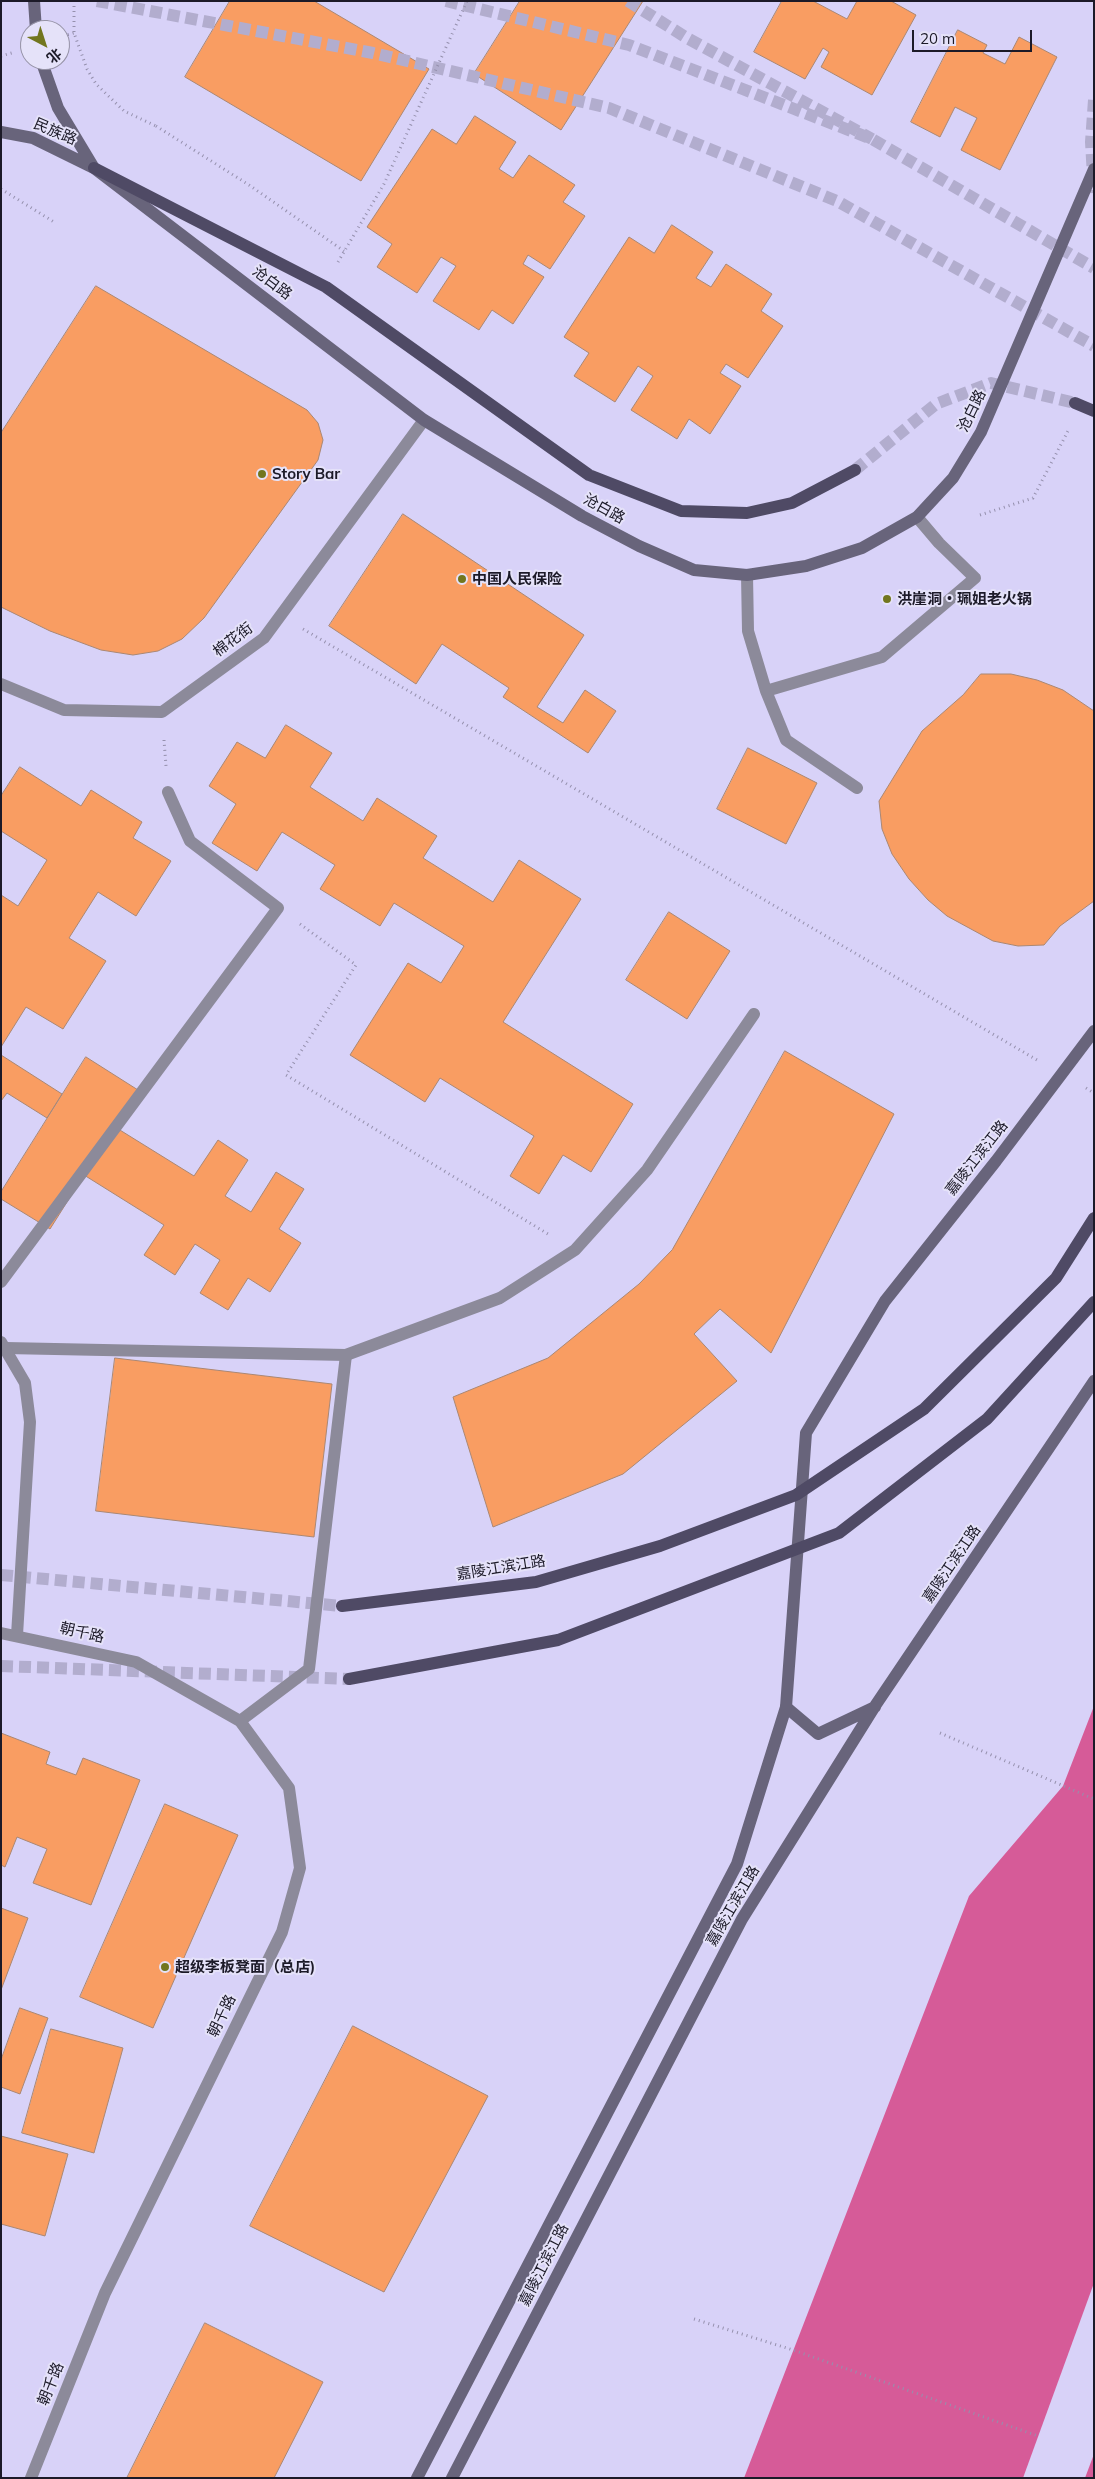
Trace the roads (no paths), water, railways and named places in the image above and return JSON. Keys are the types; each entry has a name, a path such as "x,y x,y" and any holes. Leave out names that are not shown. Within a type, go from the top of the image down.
{"main road":[{"path":"34,1 35,20"},
{"name":"沧白路","path":"45,70 58,108 94,168 424,420 582,516 639,546 694,570 747,575 806,566 862,548 917,517 953,478 981,432 1094,168"},
{"name":"民族路","path":"1,132 33,138 94,168"},
{"path":"94,168 326,287 589,475 681,511 747,513 792,503 855,470"},
{"path":"1075,402 1094,410"},
{"name":"嘉陵江滨江路","path":"417,2478 736,1864 786,1707 806,1432 885,1302 996,1161 1094,1031"},
{"name":"嘉陵江滨江路","path":"342,1606 536,1582 660,1546 796,1495 924,1409 1056,1278 1094,1218"},
{"path":"349,1679 558,1640 839,1533 987,1419 1094,1302"},
{"name":"嘉陵江滨江路","path":"452,2478 742,1919 875,1706 1094,1381"},
{"path":"786,1707 818,1734 875,1706"}],"street":[{"name":"棉花街","path":"1,684 64,710 162,712 264,638 424,420"},
{"path":"766,691 882,657 975,578 938,543 917,517"},
{"path":"747,575 748,631 766,691 786,740 857,788"},
{"path":"1,1282 278,908 190,841 168,792"},
{"path":"4,1345 346,1355 500,1298 575,1250 648,1170 754,1014"},
{"path":"4,1345 25,1383 30,1422 17,1635"},
{"path":"240,1721 309,1669 346,1355"},
{"name":"朝千路","path":"1,1633 136,1662 240,1721 289,1788 300,1868 282,1932 105,2293 31,2478"}],"tunnel":[{"path":"97,1 373,53 609,108 837,201 1094,346"},
{"path":"446,1 629,45 872,139 1094,268"},
{"path":"628,1 687,38 872,139"},
{"path":"1094,100 1091,142 1094,193"},
{"path":"855,470 936,404 991,383 1075,403"},
{"path":"1,1575 342,1606"},
{"path":"1,1666 349,1679"}],"place":[{"name":"Story Bar","path":"262,474"},
{"name":"中国人民保险","path":"462,579"},
{"name":"洪崖洞‧珮姐老火锅","path":"887,599"},
{"name":"超级李板凳面（总店)","path":"165,1967"}]}
